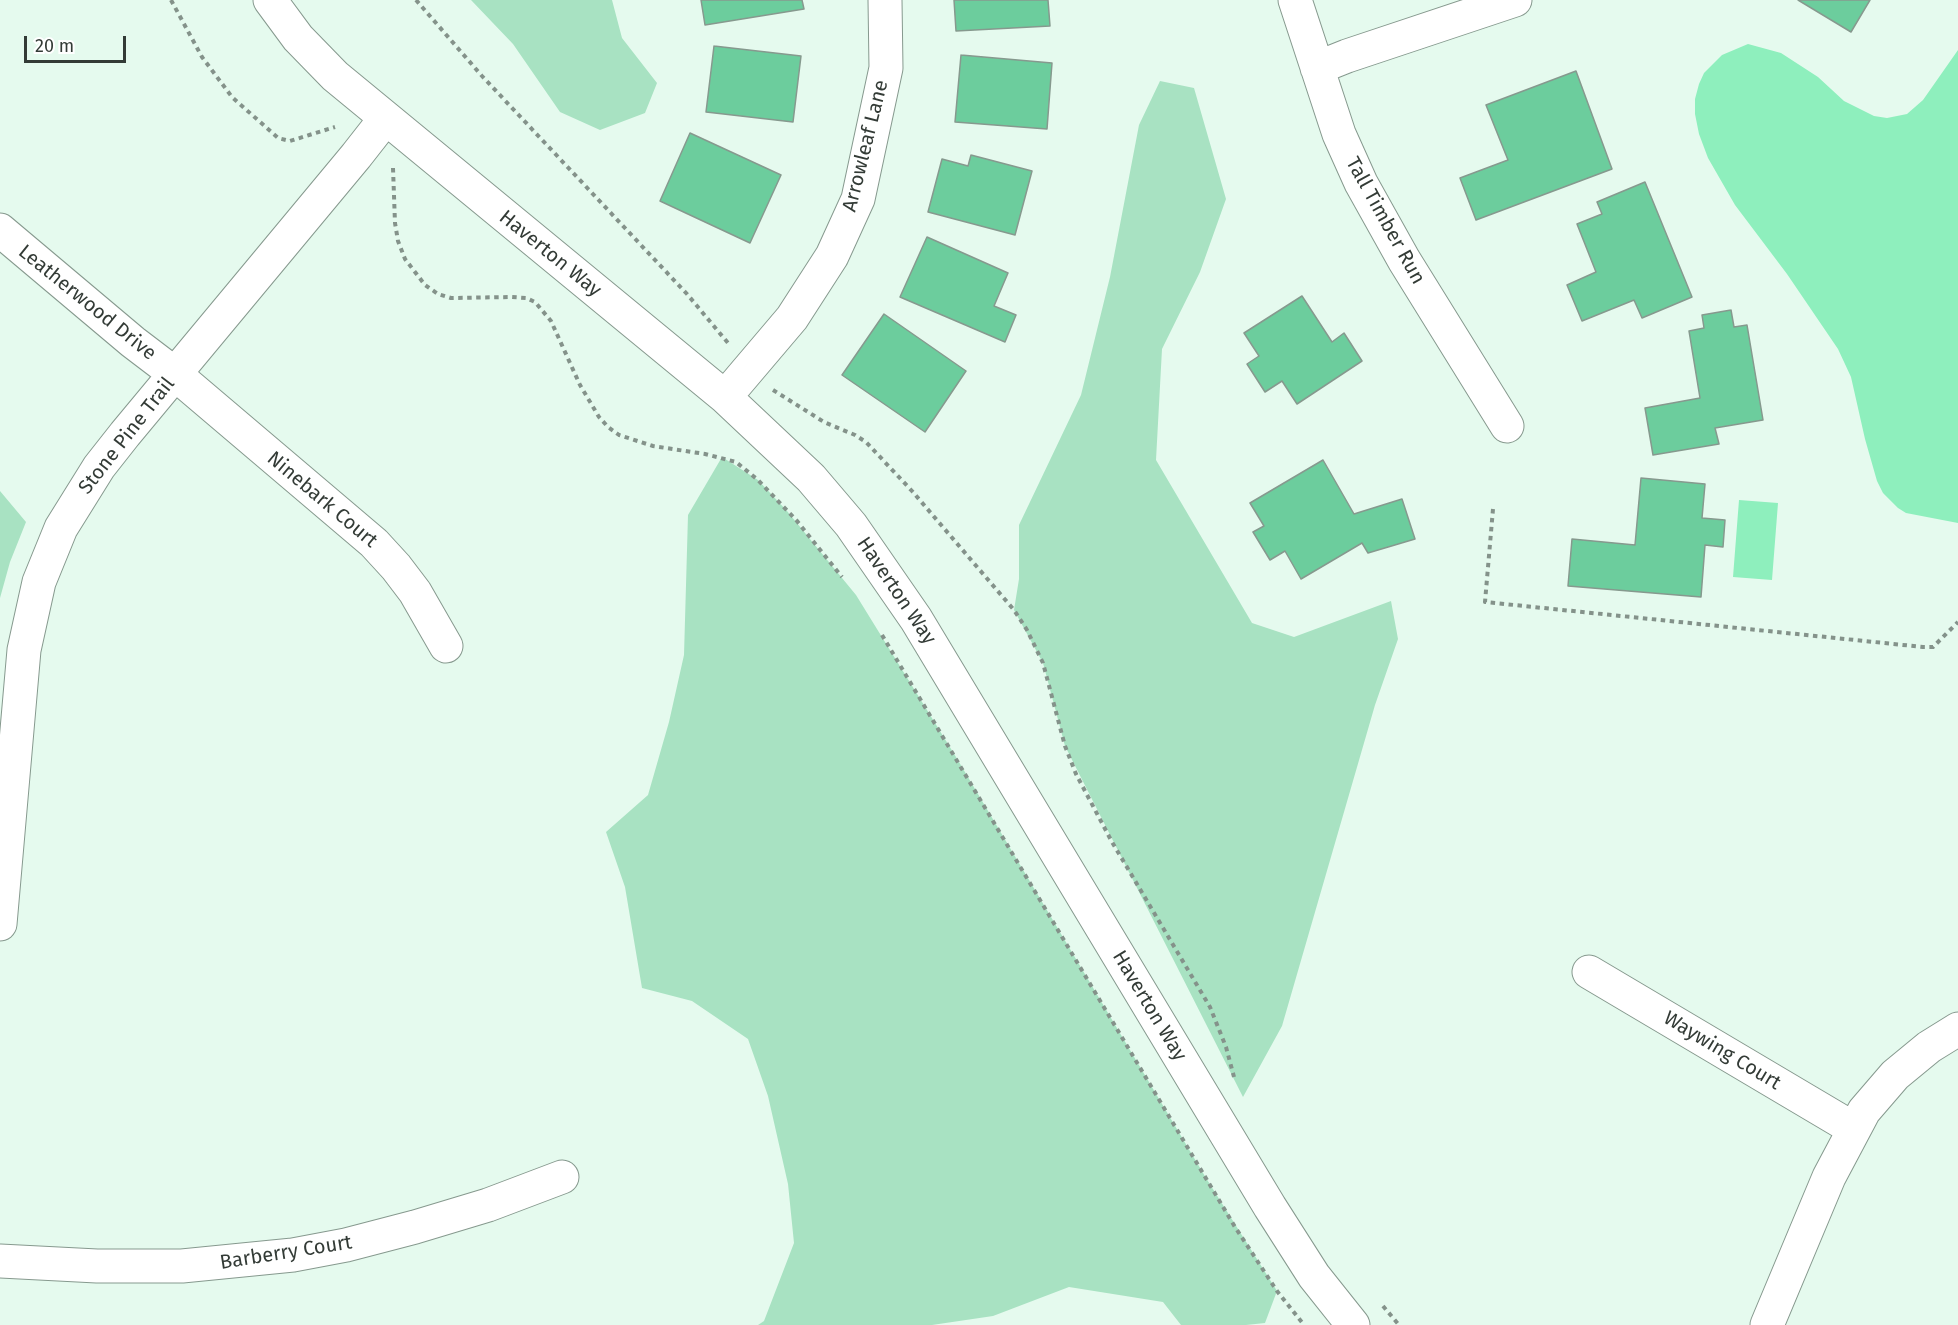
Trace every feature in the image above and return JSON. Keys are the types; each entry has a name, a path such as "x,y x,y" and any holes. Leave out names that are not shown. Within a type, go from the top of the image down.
{"street":[{"name":"Haverton Way","path":"270,0 375,131 725,397 811,478 851,525 883,568 922,629 1270,1207 1314,1276 1353,1325"},
{"name":"Arrowleaf Lane","path":"725,397 792,318 827,265 858,199 886,68 885,0"},
{"name":"Tall Timber Run","path":"1295,0 1339,134 1361,183 1404,260 1507,426"},
{"path":"1317,68 1515,0"},
{"name":"Stone Pine Trail","path":"0,924 24,650 39,582 61,528 99,467 375,131"},
{"name":"Leatherwood Drive","path":"0,230 124,335 175,374"},
{"name":"Ninebark Court","path":"175,374 374,543 415,592 446,646"},
{"name":"Waywing Court","path":"1589,972 1854,1129"},
{"path":"1767,1325 1828,1177 1864,1112 1895,1075 1929,1047 1958,1029"},
{"name":"Barberry Court","path":"0,1261 97,1266 182,1266 292,1255 346,1245 415,1227 488,1205 562,1177"}],"path":[{"path":"171,0 202,57 219,81 232,97 278,138 290,141 339,126 375,131 393,169 398,241 405,260 425,285 438,294 451,298 512,297 526,298 535,302 551,321 580,385 599,417 608,427 620,435 644,443 722,457 736,462 758,480 792,516 848,584"},
{"path":"416,0 482,76 687,294 727,342 772,390 824,422 855,435 880,455 1021,620 1043,663 1065,746 1076,774 1112,842 1210,1007 1226,1047 1235,1083"},
{"path":"1494,509 1485,602 1923,647 1933,647 1958,622"},
{"path":"876,625 1234,1227 1276,1291 1304,1325"},
{"path":"1381,1304 1399,1325"}],"shaded area":[{"path":"471,0 612,0 622,38 657,83 645,113 600,130 560,112 513,44"},
{"path":"1748,44 1781,53 1818,77 1844,101 1874,116 1887,118 1907,114 1923,100 1958,50 1958,523 1906,513 1883,493 1877,481 1865,439 1851,377 1838,349 1787,274 1735,205 1708,158 1699,134 1695,114 1695,99 1699,84 1704,73 1722,55"},
{"path":"1160,81 1194,88 1226,199 1200,272 1162,349 1156,460 1252,623 1294,637 1391,601 1398,639 1375,705 1282,1026 1243,1097 1065,746 1043,663 1014,610 1019,579 1019,525 1081,395 1110,277 1139,125"},
{"path":"722,457 758,480 787,511 856,595 956,757 1206,1178 1277,1291 1265,1323 1181,1325 1163,1302 1069,1287 993,1316 932,1325 758,1325 764,1321 794,1243 788,1184 768,1096 748,1039 692,1001 642,988 625,887 606,832 648,795 669,722 684,655 688,515"},
{"path":"0,491 26,522 10,562 0,598"},
{"path":"1739,500 1778,503 1772,580 1733,577"}],"building":[{"path":"701,0 802,0 804,9 705,25"},
{"path":"954,0 1048,0 1050,26 956,31"},
{"path":"1798,0 1870,0 1851,32"},
{"path":"714,46 801,56 793,122 706,112"},
{"path":"961,55 1052,63 1047,129 955,122"},
{"path":"1576,71 1612,169 1476,220 1460,178 1508,160 1486,105"},
{"path":"690,133 781,175 750,243 660,201"},
{"path":"971,155 1032,171 1015,235 928,212 942,159 968,166"},
{"path":"1645,182 1692,297 1642,318 1634,300 1582,321 1567,285 1596,272 1577,224 1602,214 1597,202"},
{"path":"927,237 1008,273 994,306 1016,315 1005,342 900,297"},
{"path":"1302,296 1332,342 1344,333 1362,361 1297,404 1282,381 1265,392 1247,364 1259,356 1244,333"},
{"path":"1731,310 1734,327 1747,325 1763,420 1715,428 1719,444 1653,455 1645,408 1700,398 1689,331 1704,328 1702,315"},
{"path":"884,314 966,371 925,432 842,375"},
{"path":"1323,460 1354,514 1402,499 1415,539 1368,553 1362,543 1301,579 1285,551 1270,560 1253,532 1264,526 1250,503"},
{"path":"1641,478 1705,484 1702,518 1725,520 1723,547 1705,545 1701,597 1568,586 1572,539 1635,545"}]}
